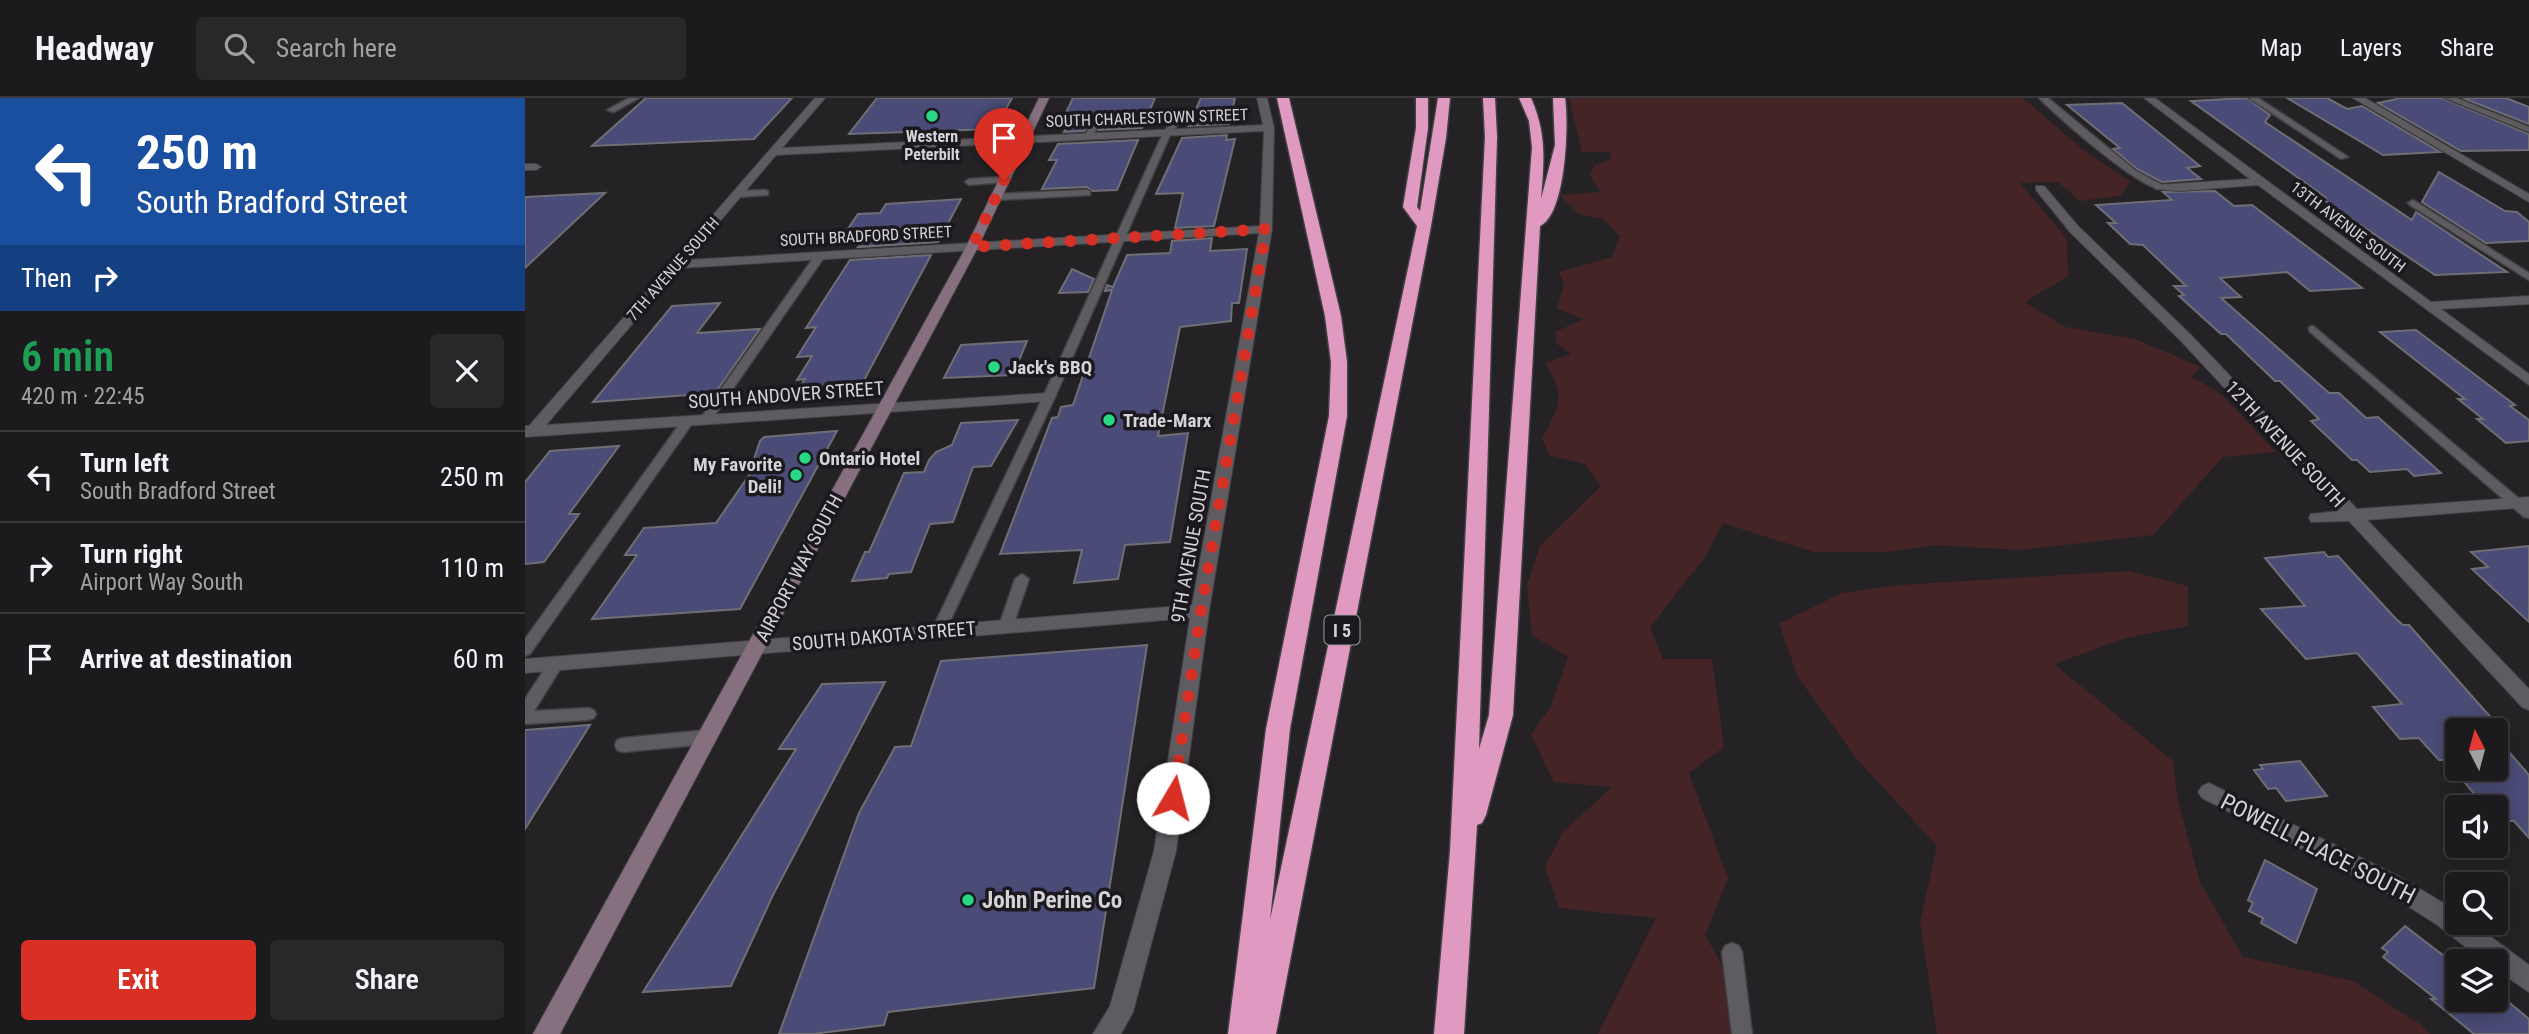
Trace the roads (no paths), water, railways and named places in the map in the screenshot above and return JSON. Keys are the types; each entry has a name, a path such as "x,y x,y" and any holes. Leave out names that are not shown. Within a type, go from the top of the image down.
{"highway":[{"path":"1243,1034 1278,729 1338,416 1339,362 1333,316 1283,98"},
{"path":"1422,98 1420,138 1410,207 1424,226"},
{"name":"I 5","path":"1261,1034 1424,226 1440,138 1444,98"},
{"path":"1449,1034 1463,851 1492,137 1489,98"},
{"path":"1463,851 1501,715 1519,400 1534,233 1538,147 1535,121 1524,98"},
{"path":"1534,233 1546,208 1560,148 1563,127 1559,98"}],"main road":[{"name":"AIRPORT WAY SOUTH","path":"546,1034 972,247 1044,98"}],"street":[{"name":"7TH AVENUE SOUTH","path":"528,434 776,152 820,98"},
{"name":"9TH AVENUE SOUTH","path":"1106,1034 1121,1012 1165,851 1201,611 1266,229 1269,128 1262,98"},
{"name":"13TH AVENUE SOUTH","path":"2149,98 2529,381"},
{"path":"2358,98 2529,199"},
{"name":"SOUTH CHARLESTOWN STREET","path":"776,152 1269,128"},
{"path":"2159,187 2181,188 2260,181"},
{"name":"12TH AVENUE SOUTH","path":"2040,188 2074,229 2185,337 2529,702"},
{"name":"SOUTH BRADFORD STREET","path":"677,264 1266,229"},
{"path":"2429,306 2529,300"},
{"name":"SOUTH ANDOVER STREET","path":"528,434 706,419 1049,397"},
{"path":"2317,519 2525,507"},
{"name":"SOUTH DAKOTA STREET","path":"525,666 1201,611"},
{"name":"POWELL PLACE SOUTH","path":"2209,792 2392,884 2444,916 2529,980"}],"lane":[{"path":"611,110 635,98"},
{"path":"2043,98 2133,173 2159,187"},
{"path":"2253,98 2344,157"},
{"path":"2449,98 2529,130"},
{"path":"938,632 1049,397 1167,133 1182,114"},
{"path":"1089,136 1097,118"},
{"path":"969,182 1004,180"},
{"path":"739,194 765,192"},
{"path":"996,197 1087,193"},
{"path":"2413,203 2529,277"},
{"path":"706,419 820,256"},
{"path":"2313,329 2525,507"},
{"path":"525,650 688,421"},
{"path":"1006,626 1023,579"},
{"path":"525,712 557,663"},
{"path":"525,718 588,714"},
{"path":"623,745 707,737"},
{"path":"1732,952 1742,1034"}],"place":[{"name":"Western Peterbilt","path":"932,116"},
{"name":"Jack's BBQ","path":"994,367"},
{"name":"Trade-Marx","path":"1109,420"},
{"name":"Ontario Hotel","path":"805,458"},
{"name":"My Favorite Deli!","path":"796,475"},
{"name":"John Perine Co","path":"968,900"}]}
